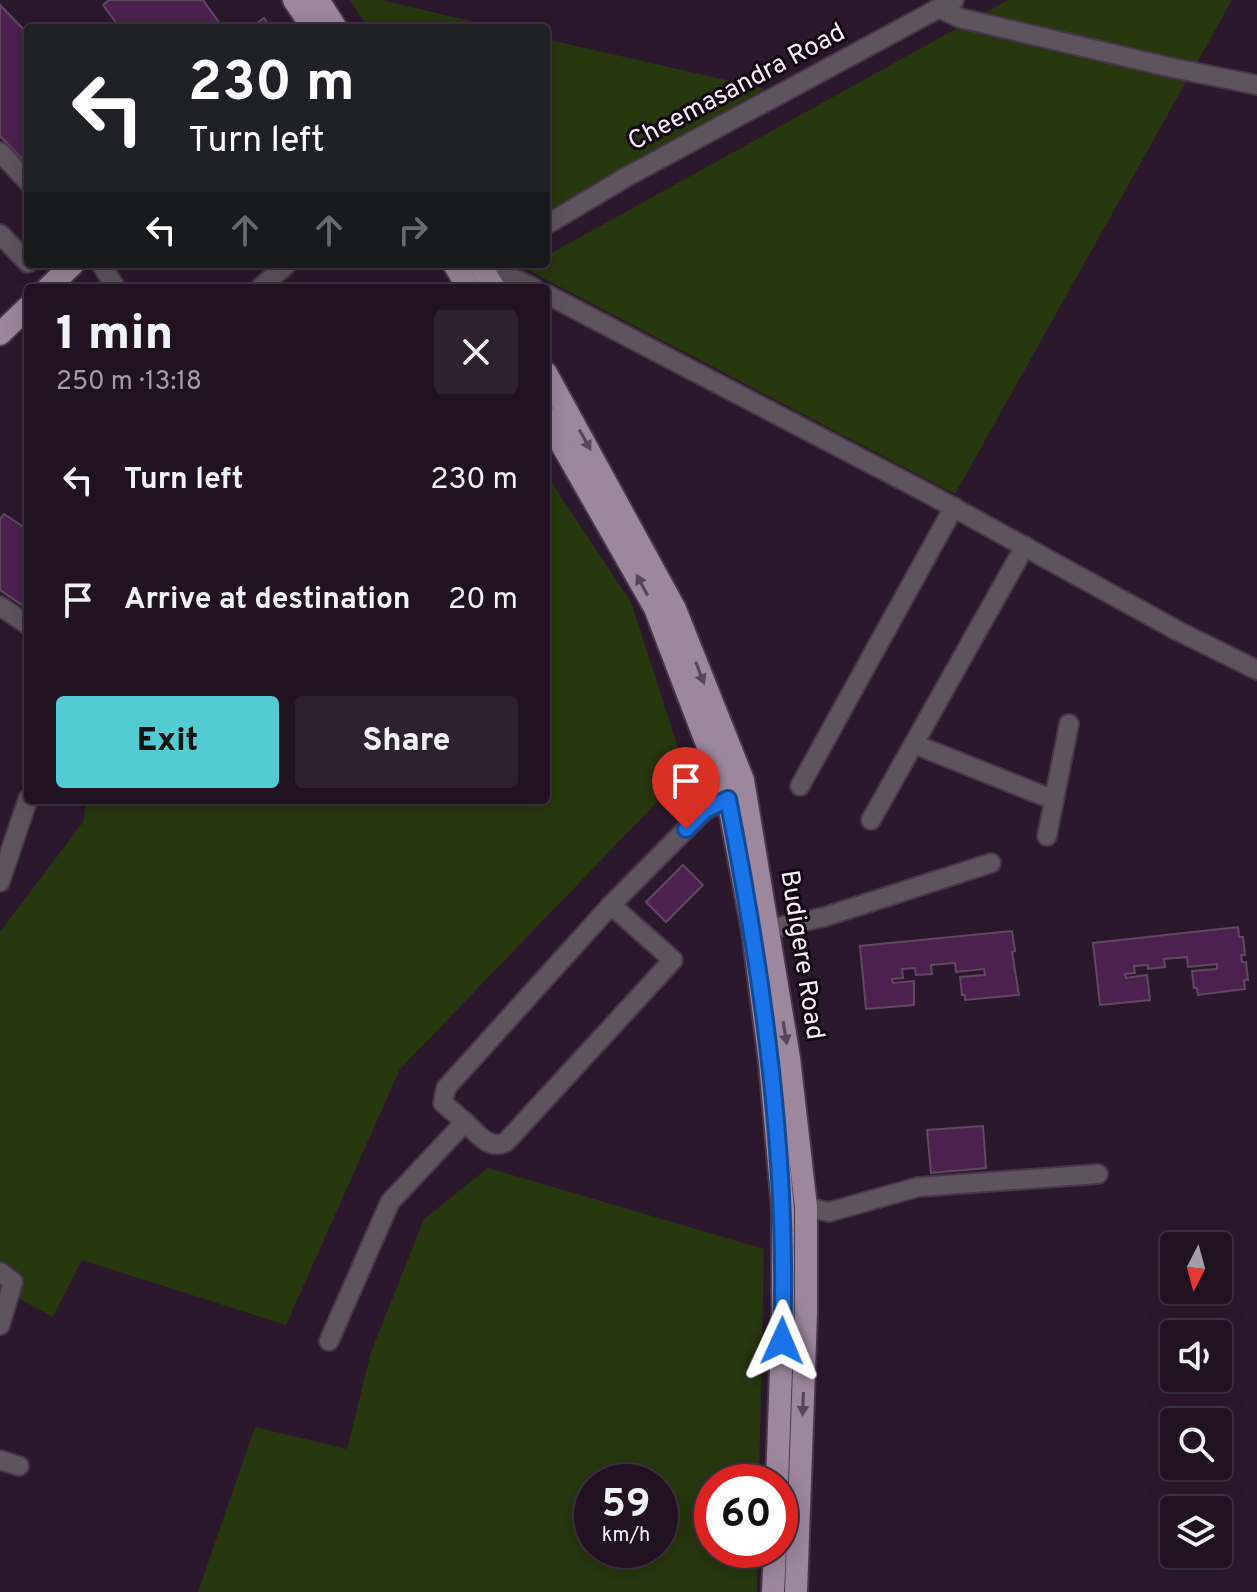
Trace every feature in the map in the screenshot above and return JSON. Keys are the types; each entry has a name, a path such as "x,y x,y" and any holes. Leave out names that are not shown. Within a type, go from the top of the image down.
{"main road":[{"path":"294,0 324,24"},
{"path":"318,0 327,24"},
{"path":"52,284 69,268"},
{"path":"0,334 24,311"},
{"name":"Budigere Road","path":"550,380 675,609 743,780 789,1058 806,1207 806,1313 796,1592"},
{"name":"Budigere Road","path":"550,424 655,608 728,799 753,931 770,1062 783,1209 778,1464"},
{"path":"773,1592 774,1568"}],"street":[{"path":"946,4 960,18 1257,85"},
{"name":"Cheemasandra Road","path":"550,223 628,176 946,4"},
{"path":"0,152 24,178"},
{"path":"0,234 24,260"},
{"path":"32,268 46,284"},
{"path":"264,284 282,268"},
{"path":"479,275 517,279 526,284"},
{"path":"550,296 954,507 1178,631 1257,670"},
{"path":"800,786 954,507"},
{"path":"871,820 1025,546"},
{"path":"0,606 24,622"},
{"path":"1047,836 1069,724"},
{"path":"914,744 1054,800"},
{"path":"611,905 673,960 506,1142 498,1146 490,1144 443,1103 446,1088 611,905 705,810 728,799"},
{"path":"0,882 26,804"},
{"path":"769,929 824,917 991,863"},
{"path":"329,1341 390,1202 465,1122"},
{"path":"806,1207 829,1212 918,1187 1098,1174"},
{"path":"0,1272 13,1282 0,1325"},
{"path":"0,1460 19,1466"}],"green space":[{"path":"350,0 381,0 484,24 365,24"},
{"path":"1008,0 1232,0 955,494 524,268 550,268 550,254"},
{"path":"550,40 765,89 550,211"},
{"path":"550,480 631,602 686,772 400,1069 286,1325 82,1260 53,1317 0,1288 0,932 83,822 86,804 550,804"},
{"path":"488,1168 764,1249 759,1464 694,1464 694,1568 758,1568 757,1592 198,1592 255,1427 347,1449 371,1352 424,1219"}],"building":[{"path":"109,0 203,0 220,24 117,24 103,5"},
{"path":"0,5 24,30 24,161 0,136"},
{"path":"4,514 24,527 24,606 0,590 0,519"},
{"path":"683,865 703,885 666,922 646,902"},
{"path":"1238,927 1239,937 1243,937 1245,955 1241,955 1242,962 1246,962 1248,980 1244,980 1245,989 1198,995 1192,971 1217,969 1217,964 1188,967 1187,957 1164,959 1165,967 1148,969 1148,965 1134,966 1135,973 1125,974 1126,978 1147,975 1150,1000 1100,1005 1093,943"},
{"path":"1012,931 1019,995 965,1000 960,977 985,975 984,969 956,972 955,963 931,965 932,974 916,975 915,968 902,969 903,978 892,979 893,983 914,981 914,1005 866,1009 860,946"},
{"path":"983,1126 986,1168 931,1173 927,1130"}],"route":[{"path":"686,829 705,810 728,799 753,931 770,1062 783,1209 782,1341"}]}
